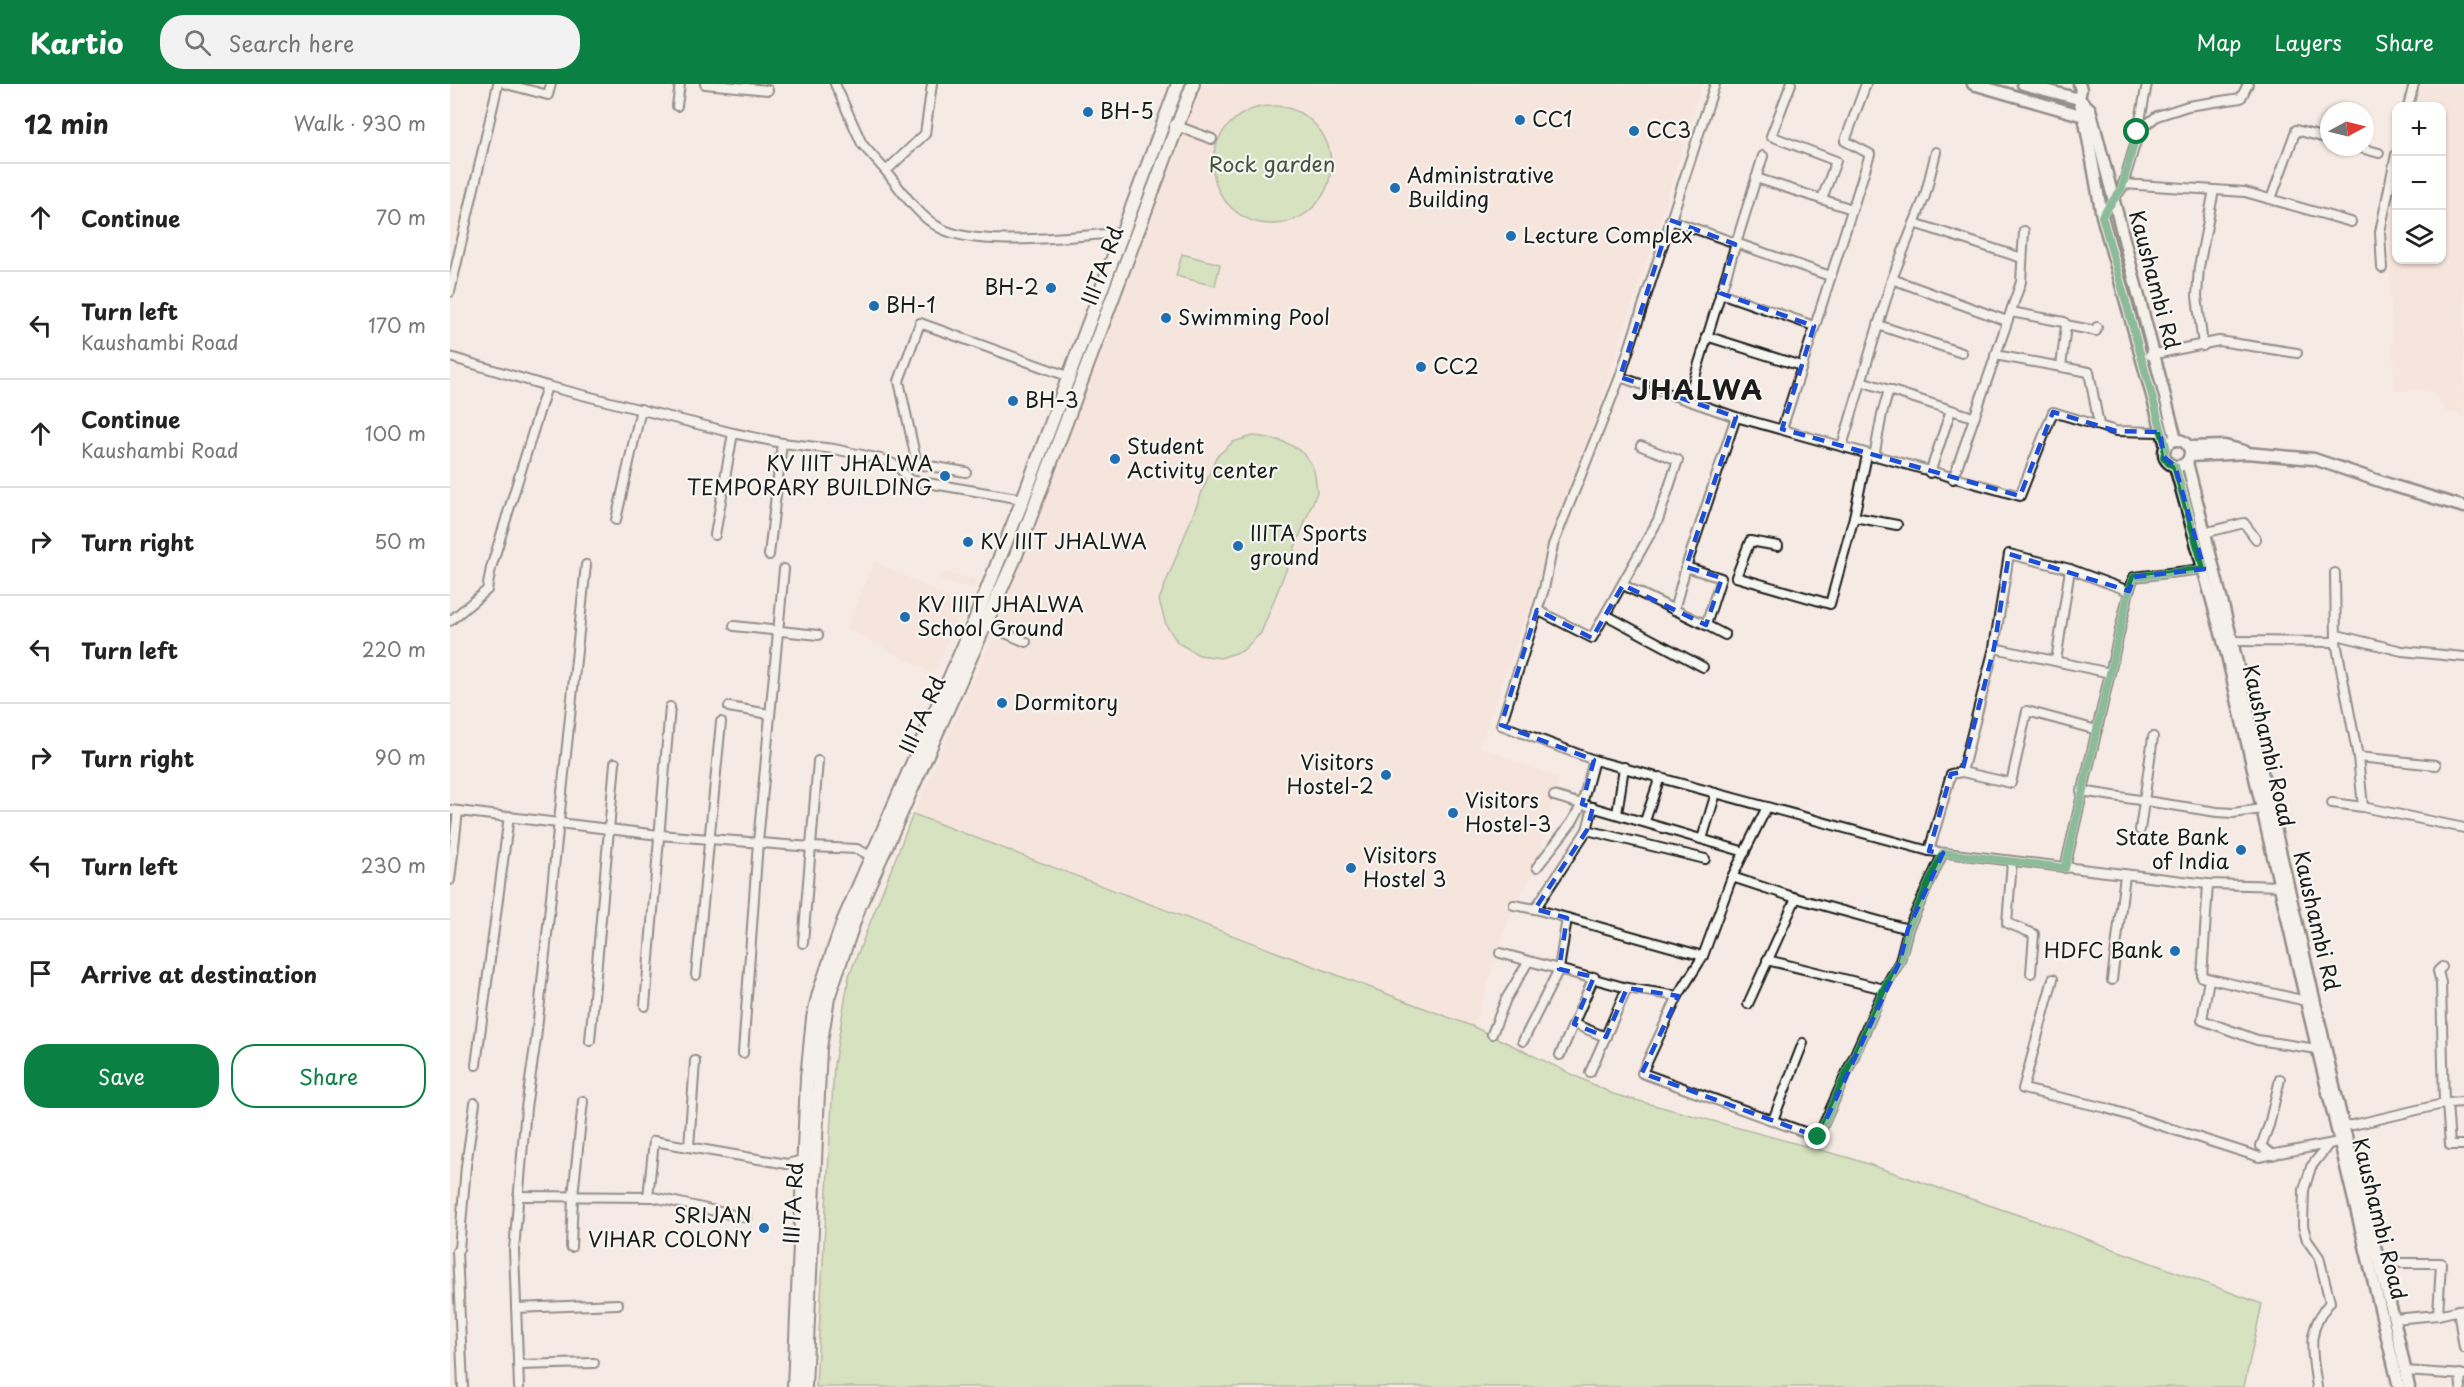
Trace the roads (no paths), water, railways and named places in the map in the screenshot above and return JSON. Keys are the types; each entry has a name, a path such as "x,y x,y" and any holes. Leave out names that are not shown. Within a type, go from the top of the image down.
{"main road":[{"name":"IIITA Rd","path":"805,1387 820,1047 828,998 871,856 980,622 1015,558 1035,504 1121,235 1178,84"},
{"name":"IIITA Rd","path":"794,1387 807,1078 813,1018 826,969 980,622 1023,499 1133,243 1193,84"},
{"path":"1973,84 2084,116"},
{"path":"2023,84 2079,99"},
{"path":"2079,84 2081,89 2079,99 2102,216 2160,432 2166,446 2164,457 2169,463 2175,466 2189,455 2225,446 2247,453 2314,459 2464,507"},
{"name":"Kaushambi Rd","path":"2079,99 2090,109 2099,139 2113,201 2176,440"},
{"path":"1121,235 1133,243"},
{"path":"2166,446 2176,440 2182,440 2189,455"},
{"name":"Kaushambi Rd","path":"2189,455 2204,533 2232,641 2283,886 2379,1259 2409,1387"},
{"name":"Kaushambi Road","path":"2175,466 2204,569 2283,886 2317,1049 2399,1387"},
{"path":"1023,499 1035,504"}],"street":[{"path":"450,292 498,84"},
{"path":"506,84 548,95 551,84"},
{"path":"677,106 680,84"},
{"path":"705,84 768,90"},
{"path":"835,84 862,144 926,218 938,227 982,240 1121,235"},
{"path":"886,171 925,134 932,84"},
{"path":"1715,84 1620,377 1553,545 1544,589 1501,725 1594,760 1929,851 2208,884 2283,886"},
{"path":"1791,84 1771,136 1836,161 1822,200"},
{"path":"1782,429 1870,154 1845,141 1866,84"},
{"path":"2102,216 2123,184 2147,84"},
{"path":"2137,132 2157,116 2188,106 2241,98 2248,84"},
{"path":"2409,102 2414,84"},
{"path":"1164,121 1212,139"},
{"path":"2271,199 2296,130 2320,137"},
{"path":"1842,446 1892,279 1924,196 1936,152"},
{"path":"2374,152 2379,153"},
{"path":"1688,399 1763,156"},
{"path":"2382,267 2380,232 2397,156"},
{"path":"1756,178 1852,209"},
{"path":"2123,184 2245,192 2351,222"},
{"path":"2204,345 2197,297 2199,267 2214,190"},
{"path":"1670,220 1830,276"},
{"path":"1914,223 2022,258"},
{"path":"2024,231 2021,282 2011,312 2064,322 2066,325 2096,331 2097,327"},
{"path":"1892,279 2007,321"},
{"path":"1720,292 1814,326"},
{"path":"1953,479 2013,306"},
{"path":"966,472 917,464 899,381 920,323 1076,379"},
{"path":"1878,325 1962,353"},
{"path":"2061,367 2066,325"},
{"path":"1706,336 1801,366"},
{"path":"2140,357 2219,341 2297,353"},
{"path":"1995,355 2089,372 2099,425"},
{"path":"450,357 547,387 733,433 881,459 898,466 909,480 1023,499"},
{"path":"1620,377 1736,417 1930,473 2020,496 2053,412 2116,431 2160,432"},
{"path":"1861,381 1973,417"},
{"path":"450,621 486,590 490,568 547,387"},
{"path":"1778,546 1750,541 1736,577 1830,604 1889,390"},
{"path":"616,520 641,409"},
{"path":"1930,473 1951,410"},
{"path":"1674,610 1736,417"},
{"path":"715,535 733,433"},
{"path":"768,555 782,443"},
{"path":"1537,610 1592,638 1658,520 1678,460 1641,446"},
{"path":"1854,517 1897,525"},
{"path":"2204,533 2244,523 2256,539"},
{"path":"1962,772 1994,648 2009,554 2070,569 2129,591"},
{"path":"519,1387 514,1250 518,1196 586,565"},
{"path":"1686,567 1721,578 1706,625"},
{"path":"742,1053 758,842 784,569"},
{"path":"2056,661 2070,569"},
{"path":"2065,868 2081,791 2134,577 2204,569"},
{"path":"2335,573 2336,642 2358,757 2363,807"},
{"path":"1623,585 1725,635"},
{"path":"1606,615 1703,667"},
{"path":"980,622 1026,642"},
{"path":"734,626 818,635"},
{"path":"2336,642 2337,635 2402,651 2464,657"},
{"path":"2232,641 2336,642"},
{"path":"1994,648 2110,673"},
{"path":"645,1006 670,707"},
{"path":"729,707 770,714"},
{"path":"1929,851 1951,774 1962,772 2012,783 2026,711 2097,730"},
{"path":"696,975 721,722"},
{"path":"2140,830 2153,737"},
{"path":"2358,757 2436,765"},
{"path":"1537,867 1572,822 1582,804 1594,760"},
{"path":"803,943 818,761"},
{"path":"590,1041 615,763"},
{"path":"1617,814 1624,767"},
{"path":"1645,821 1660,777"},
{"path":"2081,791 2217,812 2233,813 2262,809"},
{"path":"1702,839 1716,793"},
{"path":"1554,796 1745,852"},
{"path":"2332,803 2363,807 2464,828"},
{"path":"1535,909 1587,830 1593,807"},
{"path":"1767,807 1732,877 1703,956 1678,996 1642,1073 1818,1137 1884,989 1900,961 1908,929 1943,853"},
{"path":"450,880 454,810 509,816 557,825 659,835 857,849 871,856"},
{"path":"476,1065 509,816"},
{"path":"1587,830 1705,859"},
{"path":"2013,862 2007,923 2034,934 2031,973"},
{"path":"2112,980 2126,875"},
{"path":"1732,877 1796,898 1908,929"},
{"path":"2208,884 2202,977 2306,1001"},
{"path":"1748,1004 1796,898"},
{"path":"1514,905 1703,956"},
{"path":"1522,1041 1559,969 1566,918"},
{"path":"1500,953 1628,988 1678,996"},
{"path":"1767,960 1884,989"},
{"path":"1492,1034 1506,999 1528,962"},
{"path":"2442,968 2438,971 2441,983 2444,1103 2446,1103 2450,1145 2464,1144"},
{"path":"1560,1055 1594,977"},
{"path":"2053,979 2023,1089 2106,1108 2259,1157 2339,1142"},
{"path":"2209,979 2202,1020 2257,1040 2317,1049"},
{"path":"1590,1072 1628,988"},
{"path":"1574,1024 1605,1037"},
{"path":"1773,1120 1803,1043"},
{"path":"689,1147 694,1061"},
{"path":"2273,1155 2261,1146 2269,1125 2280,1079"},
{"path":"571,1246 573,1196 583,1101"},
{"path":"2343,1125 2353,1125 2446,1103 2464,1102"},
{"path":"463,1387 458,1250 466,1166 476,1103"},
{"path":"648,1197 654,1141 787,1164 803,1161"},
{"path":"2317,1387 2311,1344 2318,1317 2330,1302 2319,1257 2307,1240 2303,1226 2304,1190 2311,1167 2328,1145"},
{"path":"518,1196 648,1197 747,1218"},
{"path":"2379,1259 2401,1263 2441,1263 2438,1315"},
{"path":"516,1308 618,1304"},
{"path":"2394,1319 2438,1315 2461,1309 2464,1348"},
{"path":"518,1365 594,1363"},
{"path":"2405,1371 2462,1375 2461,1387"}],"place":[{"name":"BH-5","path":"1088,112"},
{"name":"CC1","path":"1520,120"},
{"name":"CC3","path":"1634,131"},
{"name":"Administrative Building","path":"1395,188"},
{"name":"Lecture Complex","path":"1511,236"},
{"name":"BH-2","path":"1051,288"},
{"name":"BH-1","path":"874,306"},
{"name":"Swimming Pool","path":"1166,318"},
{"name":"CC2","path":"1421,367"},
{"name":"BH-3","path":"1013,401"},
{"name":"Student Activity center","path":"1115,459"},
{"name":"KV IIIT JHALWA TEMPORARY BUILDING","path":"945,476"},
{"name":"KV IIIT JHALWA","path":"968,542"},
{"name":"IIITA Sports ground","path":"1238,546"},
{"name":"KV IIIT JHALWA School Ground","path":"905,617"},
{"name":"Dormitory","path":"1002,703"},
{"name":"Visitors Hostel-2","path":"1386,775"},
{"name":"Visitors Hostel-3","path":"1453,813"},
{"name":"State Bank of India","path":"2241,850"},
{"name":"Visitors Hostel 3","path":"1351,868"},
{"name":"HDFC Bank","path":"2175,951"},
{"name":"SRIJAN VIHAR COLONY","path":"764,1228"}],"district":[{"name":"JHALWA","path":"1698,391"}],"park label":[{"name":"Rock garden","path":"1272,165"}]}
